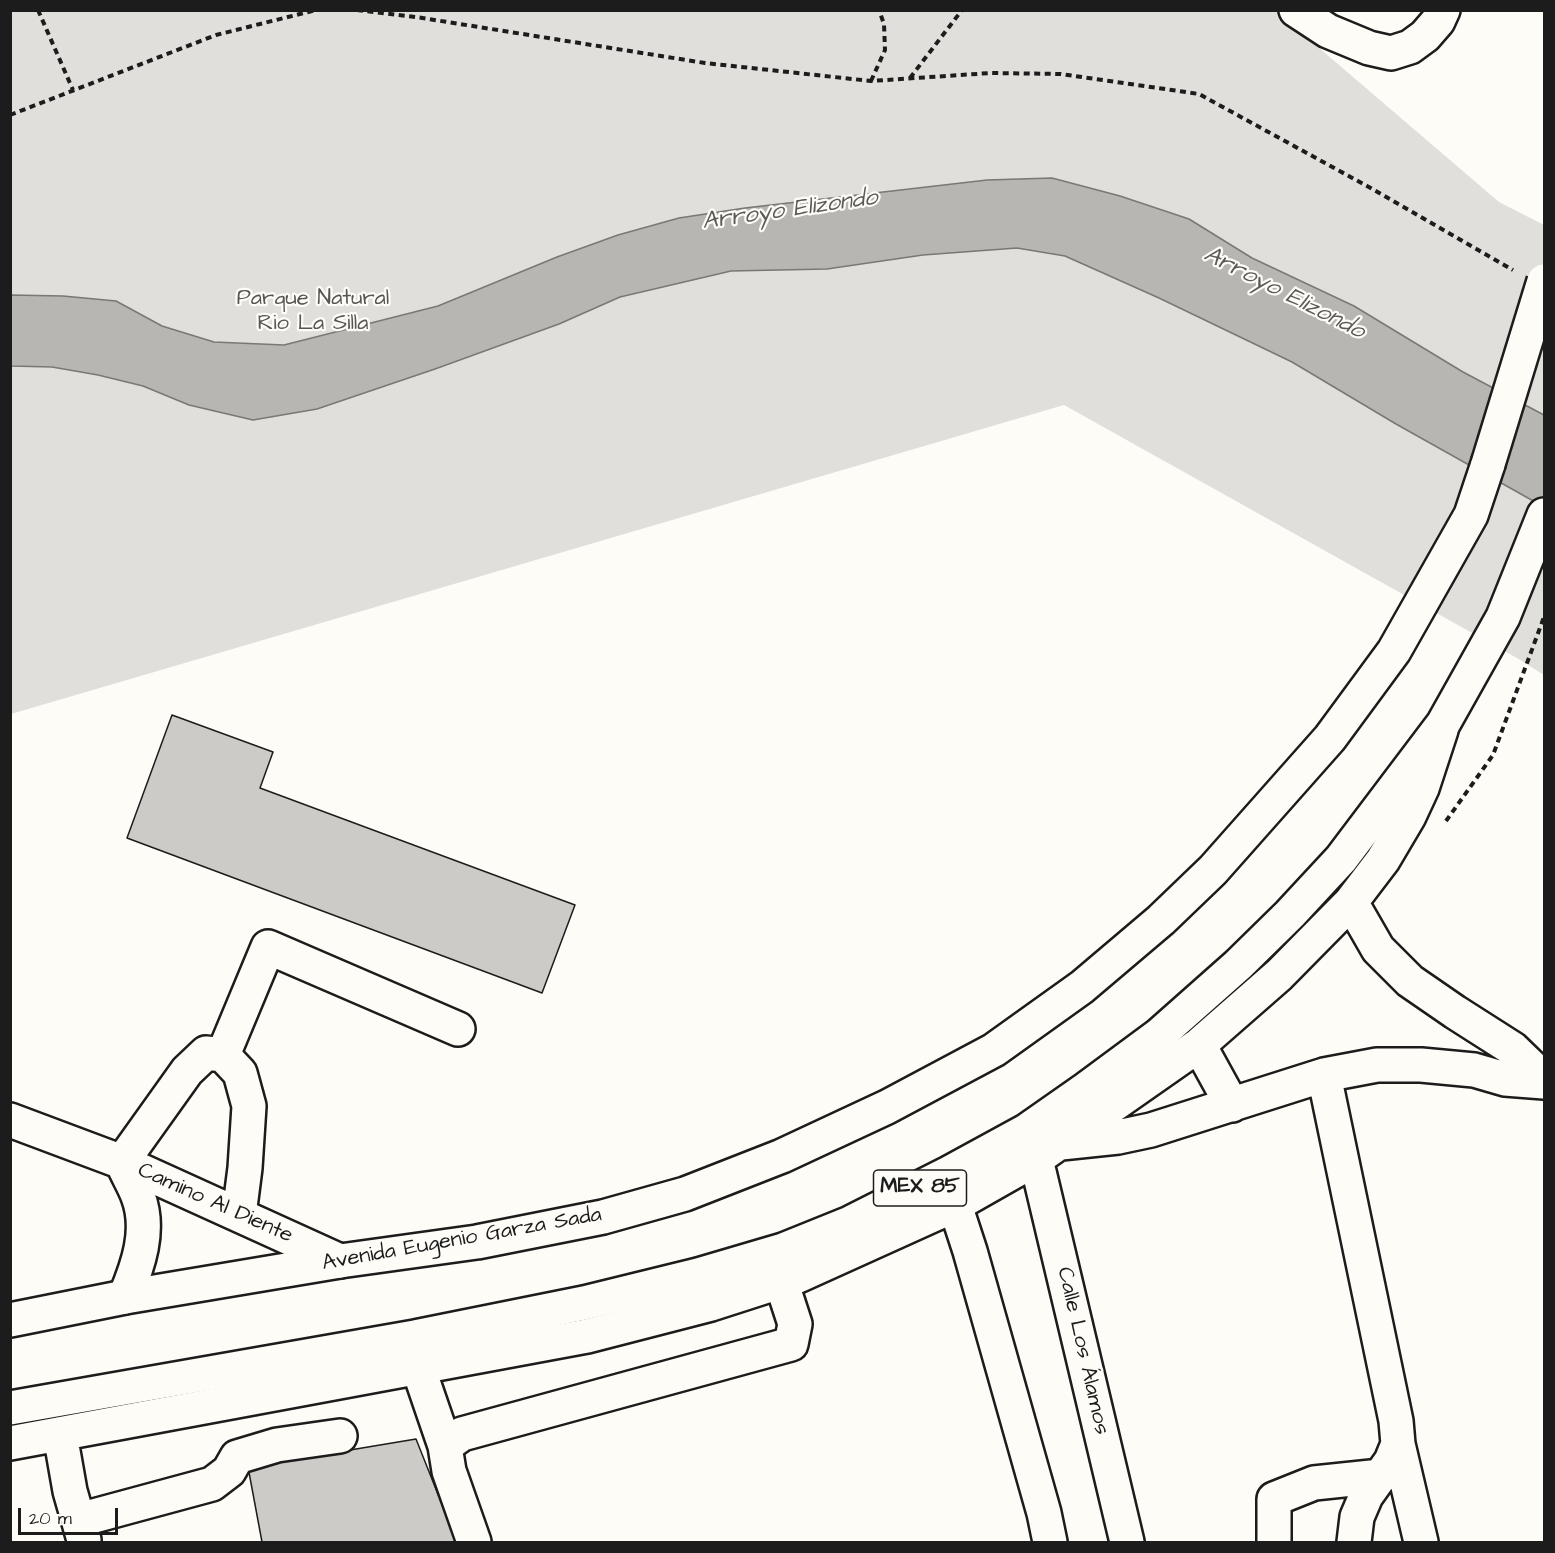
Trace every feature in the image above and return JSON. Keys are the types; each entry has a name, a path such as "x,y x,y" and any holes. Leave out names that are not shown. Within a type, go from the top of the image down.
{"main road":[{"path":"1296,10 1328,31 1369,48 1391,53 1410,47 1425,36 1438,21 1443,10"},
{"name":"Avenida Eugenio Garza Sada","path":"10,1320 126,1297 340,1261 477,1242 603,1217 685,1194 782,1156 887,1107 1002,1043 1082,987 1161,920 1213,870 1330,738 1394,651 1471,515 1545,281"},
{"name":"MEX 85","path":"10,1408 415,1336 584,1303 708,1272 783,1250 850,1223 1026,1131 1158,1035 1238,964 1341,859 1443,724 1503,617 1545,515"},
{"path":"10,1443 587,1336 711,1304 798,1276 956,1205 1046,1151 1199,1045 1279,975 1351,902 1383,860 1409,816 1422,788 1443,724"},
{"path":"1351,902 1378,949 1410,981 1513,1049 1545,1081"},
{"path":"223,1055 268,946 458,1029"},
{"path":"1199,1045 1232,1105"},
{"path":"122,1162 187,1071 206,1053 223,1055 240,1072 249,1106 239,1215"},
{"path":"1046,1151 1140,1132 1324,1075 1377,1065 1421,1065 1474,1070 1505,1079 1545,1081"},
{"path":"1324,1075 1396,1421 1398,1444 1421,1542"},
{"name":"Camino Al Diente","path":"10,1120 122,1162 340,1261"},
{"name":"Calle Los Álamos","path":"1046,1151 1127,1542"},
{"name":"Camino Al Diente","path":"122,1162 139,1198 143,1222 142,1247 137,1269 126,1297"},
{"path":"956,1205 1041,1502 1050,1542"},
{"path":"445,1446 462,1434 790,1344 795,1324 781,1281"},
{"path":"418,1367 445,1446 449,1471 474,1542"},
{"path":"60,1434 70,1491 82,1531 212,1484 229,1471 237,1457 277,1445 340,1436"},
{"path":"1354,1542 1357,1517 1366,1496 1382,1476 1398,1444"},
{"path":"1274,1542 1274,1499 1314,1483 1382,1476"}],"path":[{"path":"38,10 74,90"},
{"path":"10,115 216,34 316,10"},
{"path":"357,10 416,17 705,63 871,81 991,73 1062,74 1199,94 1486,254"},
{"path":"871,81 885,50 884,24 879,10"},
{"path":"910,78 962,10"},
{"path":"1446,821 1493,755 1545,617"}],"green space":[{"name":"Parque Natural Rio La Silla","path":"11,11 1276,11 1499,202 1544,225 1544,675 1064,405 11,714"}],"water":[{"name":"Arroyo Elizondo","path":"1052,178 1120,196 1189,219 1252,258 1354,306 1463,372 1544,415 1544,507 1396,424 1292,362 1065,256 1017,248 923,255 827,269 731,271 620,297 559,324 317,409 253,420 189,405 143,386 98,375 52,367 11,366 11,295 63,296 116,301 162,326 214,342 284,345 438,306 557,257 618,235 679,218 745,208 987,180"}],"building":[{"path":"172,715 273,752 260,788 575,905 542,993 127,838"},
{"path":"416,1439 457,1542 262,1542 248,1467"}]}
